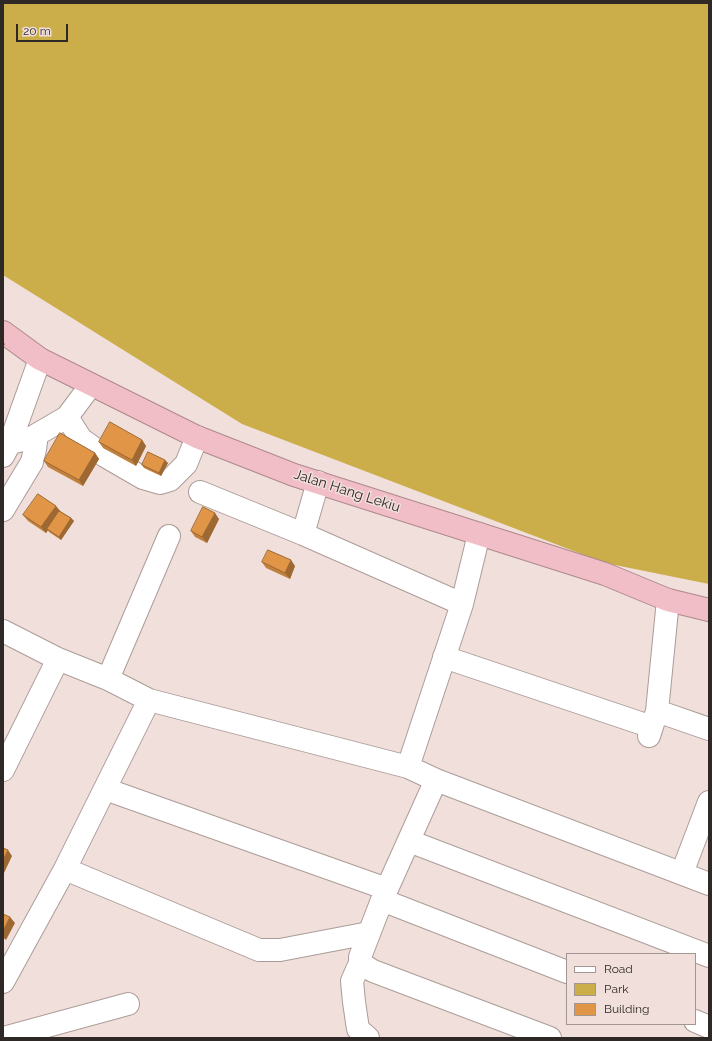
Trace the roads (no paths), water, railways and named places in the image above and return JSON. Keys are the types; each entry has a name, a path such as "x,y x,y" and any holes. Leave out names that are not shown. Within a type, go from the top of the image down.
{"highway":[{"name":"Jalan Hang Lekiu","path":"3,332 40,359 197,437 294,475 605,574 668,600 709,610"}],"street":[{"path":"6,450 40,359"},
{"path":"6,450 37,435 67,417 91,385"},
{"path":"67,417 81,439 105,456 143,478 160,483 170,480 186,464 197,437"},
{"path":"3,510 32,462 37,435"},
{"path":"303,534 318,482"},
{"path":"200,492 303,534 462,604"},
{"path":"408,767 462,604 479,534"},
{"path":"108,679 169,536"},
{"path":"653,724 668,600"},
{"path":"3,631 58,659 108,679 149,700 408,767 436,780 709,884"},
{"path":"444,657 653,724 709,729"},
{"path":"3,770 58,659"},
{"path":"3,982 65,869 149,700"},
{"path":"368,1038 358,1028 352,981 360,963 360,957 384,895 436,780"},
{"path":"104,789 384,895 566,972"},
{"path":"682,873 709,802"},
{"path":"409,841 709,956"},
{"path":"65,869 259,950 280,950 369,933"},
{"path":"360,963 373,971 550,1038"},
{"path":"3,1038 128,1004"},
{"path":"696,1021 709,1027"}]}
